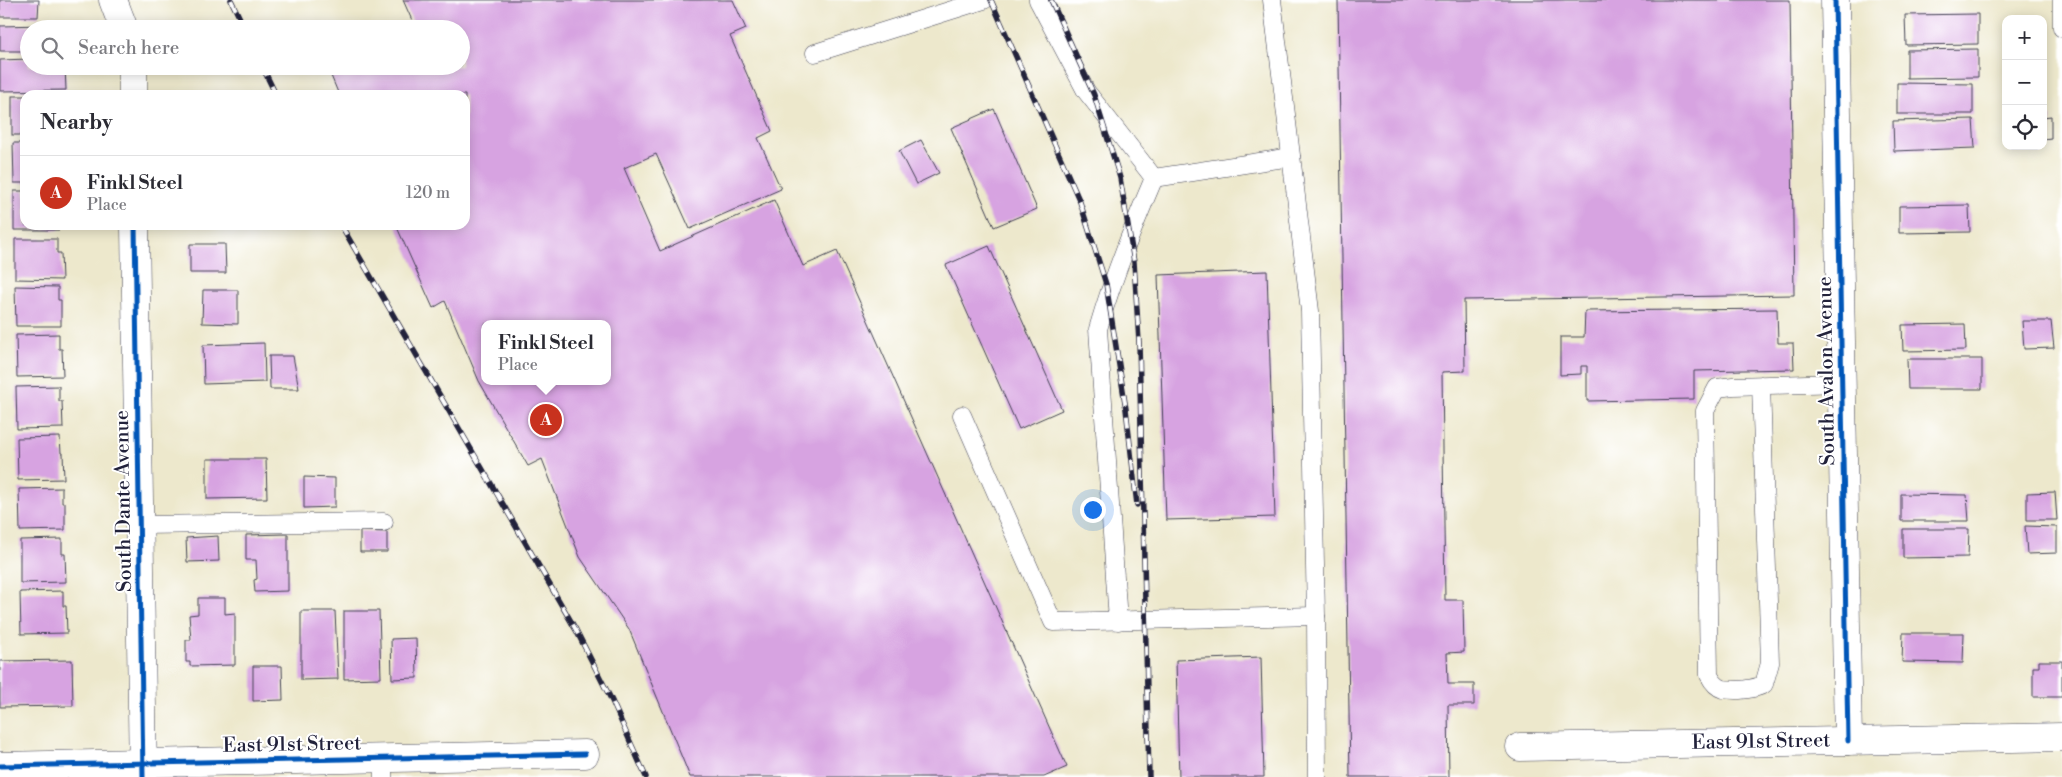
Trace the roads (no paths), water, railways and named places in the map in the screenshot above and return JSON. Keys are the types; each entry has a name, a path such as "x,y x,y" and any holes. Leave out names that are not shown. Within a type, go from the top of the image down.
{"street":[{"path":"113,0 121,20"},
{"name":"South Avalon Avenue","path":"1835,0 1848,741"},
{"path":"133,75 133,90"},
{"name":"South Dante Avenue","path":"135,230 142,770"},
{"name":"East 91st Street","path":"1520,747 2062,737"},
{"name":"East 91st Street","path":"0,766 142,770 383,768 585,754"}],"lane":[{"path":"815,53 984,0"},
{"path":"1038,0 1086,91 1154,178"},
{"path":"1272,0 1310,311 1317,777"},
{"path":"2062,0 2062,28"},
{"path":"1154,178 1291,157"},
{"path":"1118,621 1098,329 1129,237 1154,178"},
{"path":"1761,385 1770,663 1764,684 1756,689 1722,689 1713,683 1709,675 1705,410 1717,388 1761,385 1842,383"},
{"path":"962,415 1053,622 1316,616"},
{"path":"139,525 384,522"}],"railway":[{"path":"231,0 241,20"},
{"path":"991,0 1080,202 1106,284 1126,409 1137,505"},
{"path":"1051,0 1094,95 1120,178 1134,262 1139,342 1149,777"},
{"path":"266,75 274,90"},
{"path":"344,230 576,630 612,701 646,777"}],"place":[{"name":"Finkl Steel","path":"546,420"}]}
